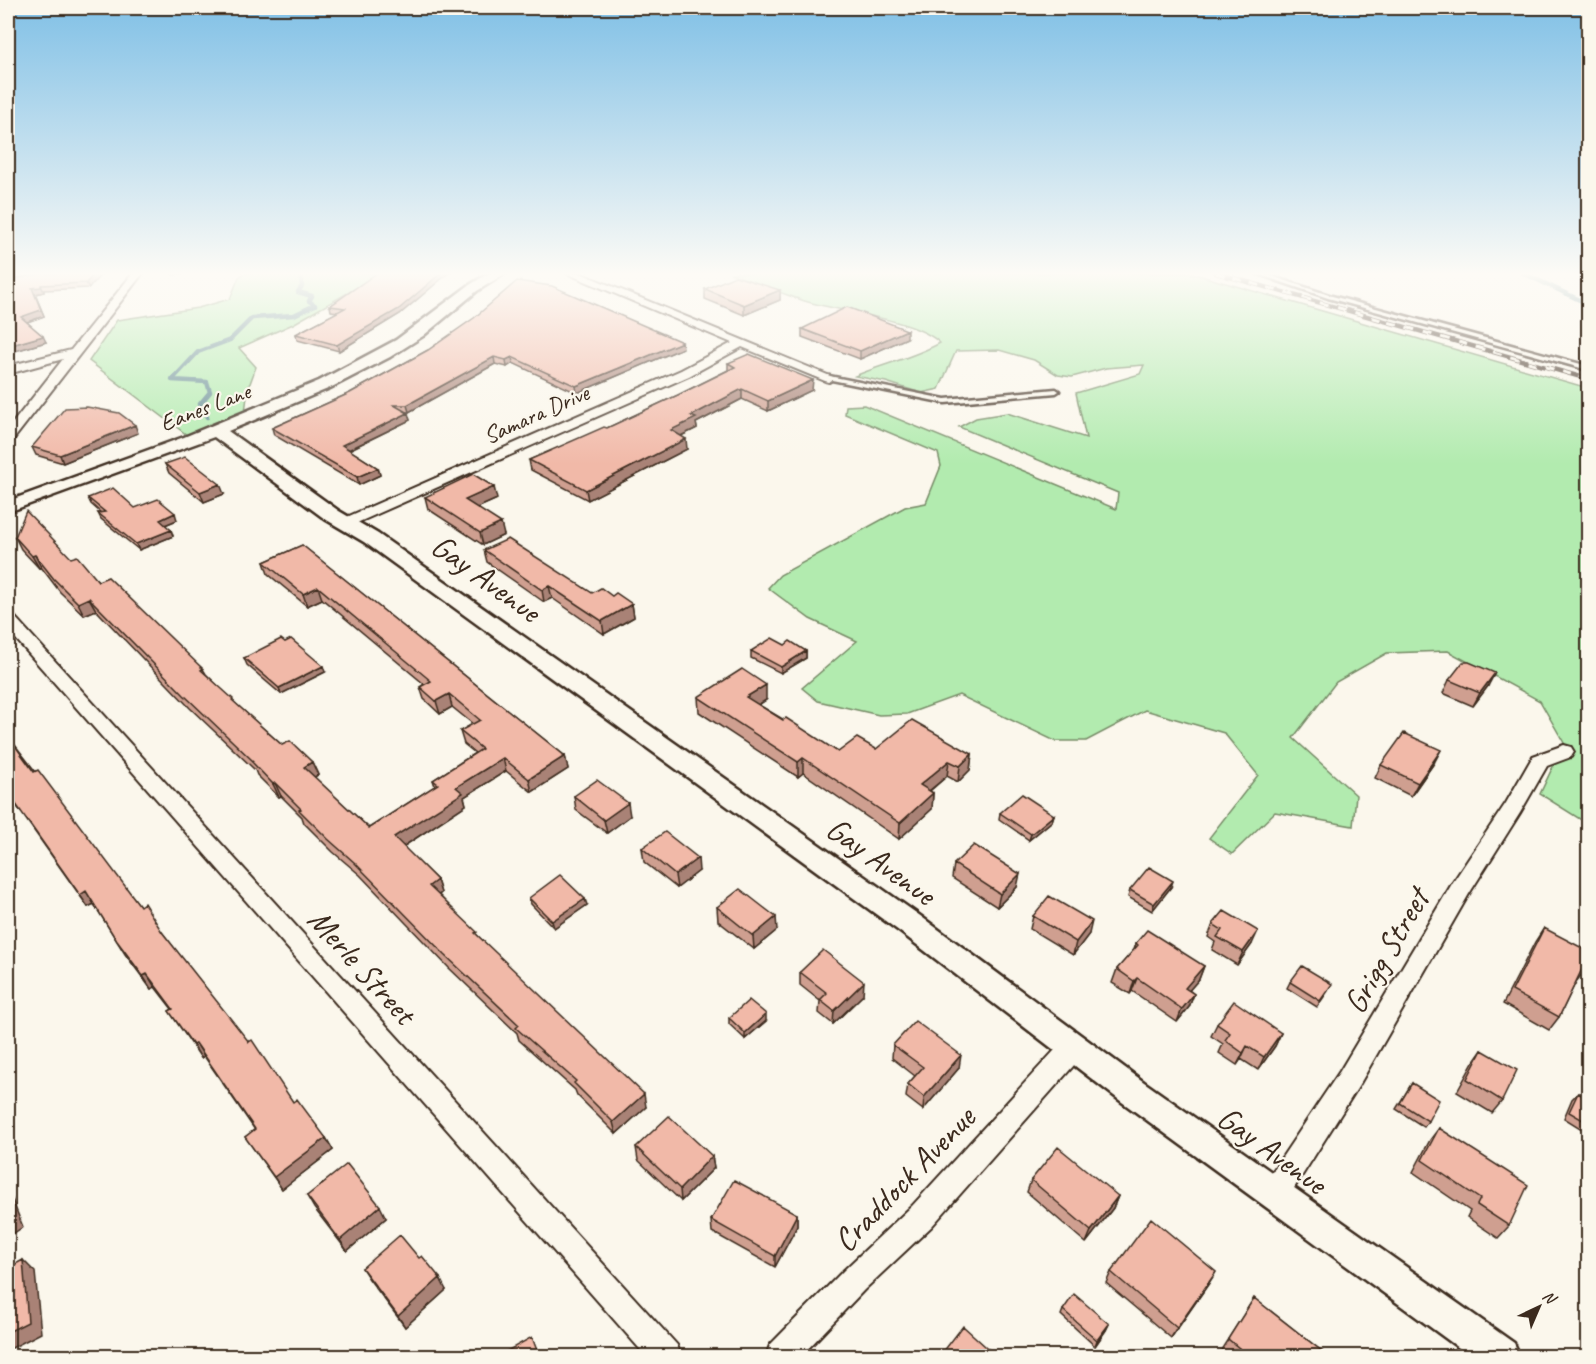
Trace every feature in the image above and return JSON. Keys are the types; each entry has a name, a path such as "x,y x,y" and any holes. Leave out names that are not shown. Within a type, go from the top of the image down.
{"street":[{"path":"8,437 87,337"},
{"name":"Eanes Lane","path":"8,507 215,430 333,381 379,357 411,337"},
{"path":"729,337 829,378"},
{"name":"Samara Drive","path":"345,523 685,373 742,342"},
{"path":"8,370 74,353"},
{"name":"Gay Avenue","path":"215,430 345,523 381,545 909,923 1274,1194 1502,1356"},
{"name":"Merle Street","path":"8,620 666,1356"},
{"name":"Grigg Street","path":"1274,1194 1349,1078 1461,888 1513,808 1540,761 1564,753"},
{"name":"Craddock Avenue","path":"781,1356 854,1280 921,1216 1074,1047"}],"lane":[{"path":"1474,337 1588,368"},
{"path":"829,378 945,401 1056,391"}],"green space":[{"path":"106,337 265,337 239,348 256,367 248,389 245,412 187,435 89,361"},
{"path":"931,337 1411,337 1588,388 1588,813 1583,821 1540,794 1564,743 1540,701 1448,651 1387,653 1336,682 1293,738 1356,795 1353,826 1275,812 1232,854 1209,838 1258,775 1224,733 1145,710 1086,741 1055,741 959,695 907,714 879,715 818,701 802,688 857,641 810,619 768,588 780,575 905,507 926,503 941,466 938,453 845,414 846,406 864,405 1116,509 1118,493 959,427 976,418 1007,413 1086,438 1076,393 1140,374 1144,365 1106,368 1072,377 1058,375 1034,360 999,350 956,351 939,389 921,393 886,382 855,376 940,343"}],"building":[{"path":"8,337 41,337 8,346"},
{"path":"306,337 351,337 337,345"},
{"path":"447,337 670,337 682,342 576,386 512,357 506,360 494,357 407,405 394,405 408,413 342,445 378,468 357,477 272,428 350,393 428,350"},
{"path":"822,337 892,337 860,351"},
{"path":"749,354 813,380 768,401 742,389 691,416 696,418 671,430 686,439 586,490 529,460 604,427 607,428 678,395 735,367 728,363"},
{"path":"87,407 119,413 135,425 60,455 32,447 65,408"},
{"path":"185,457 220,484 200,492 165,464"},
{"path":"473,474 494,487 465,500 501,523 480,533 425,497"},
{"path":"113,488 135,508 158,499 175,513 160,520 171,530 136,544 98,513 105,512 88,498"},
{"path":"26,511 71,558 77,556 98,581 108,577 232,700 282,745 290,741 312,762 304,767 369,828 438,784 433,780 482,749 460,731 480,720 449,694 436,701 420,687 431,681 318,587 303,594 264,562 302,545 565,756 529,779 503,758 456,787 463,793 394,837 437,880 429,886 644,1094 613,1122 574,1083 576,1081 516,1028 519,1025 328,839 299,810 301,809 275,783 273,784 253,761 184,695 89,598 78,603 54,579 35,555 32,556 15,537"},
{"path":"508,539 592,593 601,588 612,596 616,593 632,604 602,621 549,586 542,590 484,550"},
{"path":"772,638 785,645 790,641 806,651 781,667 751,651"},
{"path":"281,639 285,642 291,639 323,666 279,688 244,658"},
{"path":"1463,662 1469,662 1495,673 1480,693 1449,680"},
{"path":"742,669 766,685 746,697 783,720 786,718 838,752 857,738 876,749 912,720 972,754 960,766 949,761 920,785 933,793 900,823 803,758 798,762 698,697"},
{"path":"1404,733 1441,750 1418,783 1381,765"},
{"path":"8,736 34,772 38,770 140,906 144,903 162,932 249,1042 252,1040 293,1102 297,1099 326,1138 274,1177 245,1137 255,1129 196,1043 193,1045 169,1011 173,1009 147,974 143,976 117,941 86,891 80,895 8,793"},
{"path":"597,780 628,803 604,820 574,796"},
{"path":"1022,794 1054,815 1031,834 1000,813"},
{"path":"665,832 698,858 675,875 642,848"},
{"path":"974,845 1020,874 1000,894 954,864"},
{"path":"1149,867 1173,881 1154,904 1130,890"},
{"path":"560,875 585,899 552,921 529,898"},
{"path":"740,889 776,917 753,936 717,907"},
{"path":"1049,896 1092,921 1076,942 1033,916"},
{"path":"1224,911 1258,931 1243,952 1217,937 1222,930 1213,924"},
{"path":"1544,928 1588,951 1586,969 1583,967 1559,1017 1512,991"},
{"path":"1147,930 1204,966 1185,988 1194,994 1182,1009 1137,978 1134,981 1117,969 1138,945 1136,943"},
{"path":"823,950 864,982 834,1011 820,1000 827,993 800,972"},
{"path":"1302,966 1332,984 1320,1001 1290,982"},
{"path":"749,1000 766,1014 745,1033 729,1018"},
{"path":"1234,1001 1281,1033 1264,1057 1247,1046 1243,1053 1225,1040 1230,1033 1217,1024"},
{"path":"915,1021 961,1055 924,1097 908,1084 923,1067 893,1045"},
{"path":"1482,1050 1517,1070 1502,1101 1467,1079"},
{"path":"1412,1083 1439,1100 1428,1121 1400,1103"},
{"path":"1578,1093 1588,1099 1588,1123 1569,1112"},
{"path":"669,1116 712,1156 680,1189 636,1147"},
{"path":"1439,1128 1528,1185 1509,1226 1477,1205 1480,1199 1422,1160"},
{"path":"1058,1147 1118,1196 1091,1231 1031,1180"},
{"path":"347,1164 380,1206 340,1240 307,1196"},
{"path":"734,1180 797,1214 775,1256 711,1220"},
{"path":"1151,1218 1216,1272 1177,1328 1111,1272"},
{"path":"400,1235 419,1258 422,1256 440,1278 398,1316 362,1268"},
{"path":"23,1260 28,1322 8,1332 8,1268"},
{"path":"1074,1294 1109,1324 1097,1340 1063,1310"},
{"path":"1254,1298 1328,1356 1249,1356 1228,1339"},
{"path":"963,1326 996,1356 940,1356"},
{"path":"532,1337 539,1356 498,1356"},
{"path":"460,1349 465,1356 451,1356"}],"waterway":[{"path":"207,417 200,404 210,392 207,382 172,380 198,352 233,337"}],"railway":[{"path":"1439,337 1588,379"}]}
